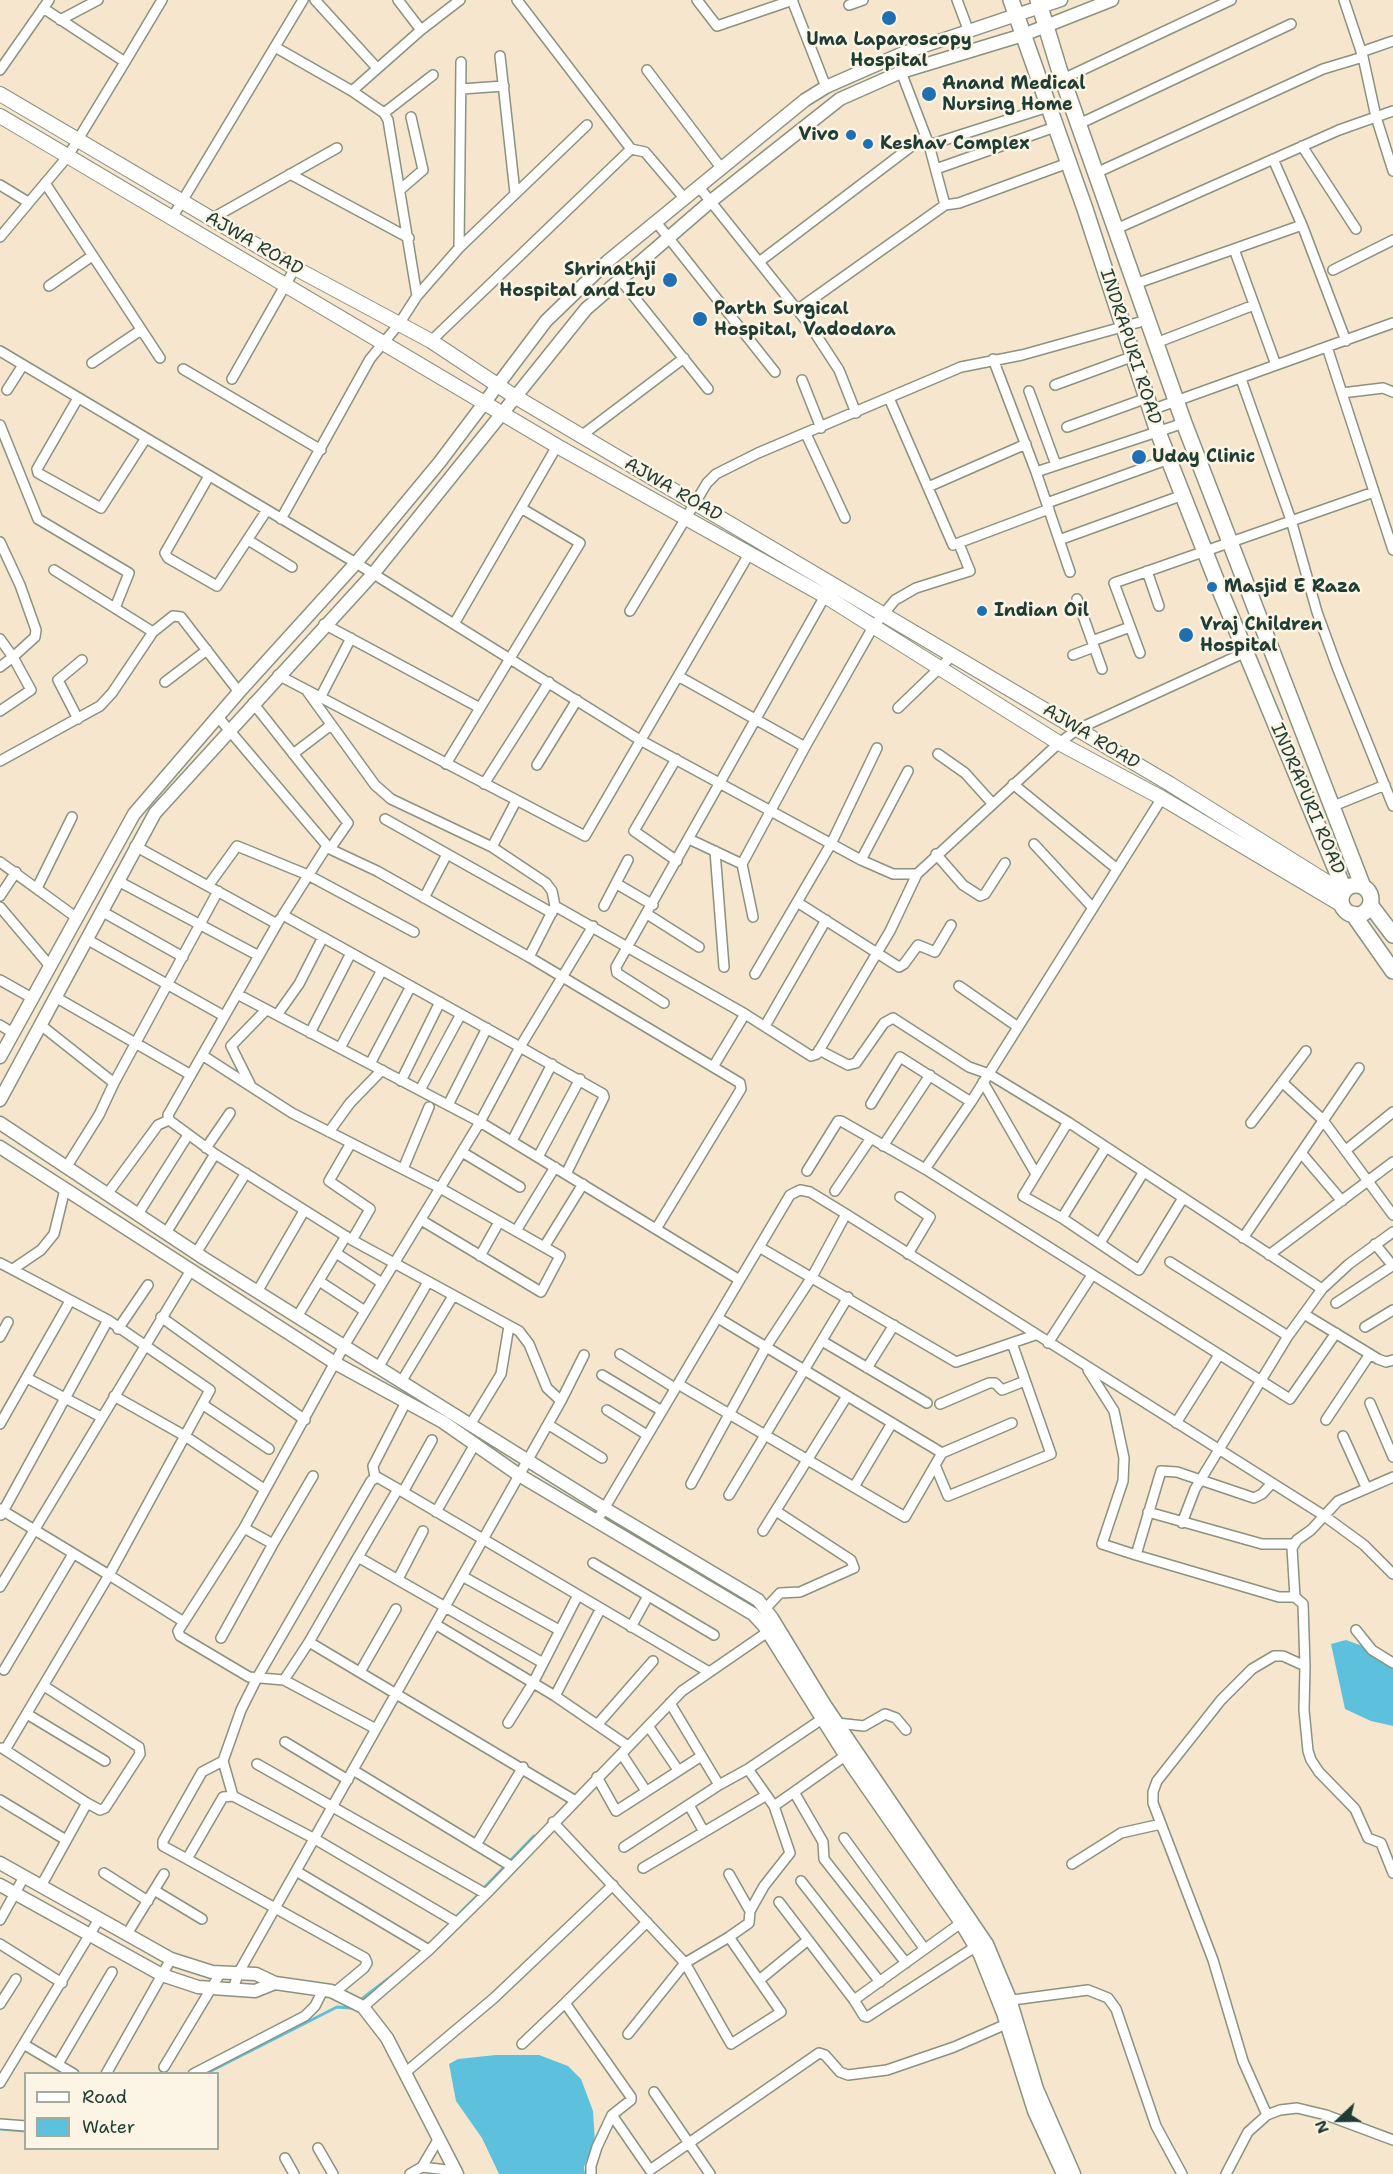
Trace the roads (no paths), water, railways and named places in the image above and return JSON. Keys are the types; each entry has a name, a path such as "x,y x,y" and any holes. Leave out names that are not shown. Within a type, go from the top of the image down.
{"main road":[{"name":"INDRAPURI ROAD","path":"1011,0 1158,432 1346,900 1393,971"},
{"name":"INDRAPURI ROAD","path":"1039,4 1078,124 1176,402 1362,887 1370,896 1371,906"},
{"name":"AJWA ROAD","path":"0,94 295,268 431,341 514,396 1078,729 1346,900"},
{"name":"AJWA ROAD","path":"0,116 557,446 825,596 1059,742 1346,900"},
{"path":"1362,887 1356,885 1346,900 1361,915 1371,906 1393,934"}],"street":[{"path":"60,20 98,0"},
{"path":"0,237 68,156 162,0"},
{"path":"172,218 303,0"},
{"path":"315,0 377,68"},
{"path":"398,0 421,30"},
{"path":"352,91 421,30 460,0"},
{"path":"517,0 631,149 645,152 685,199"},
{"path":"696,0 717,26 793,0 826,87"},
{"path":"849,5 863,0"},
{"path":"957,0 969,32"},
{"path":"0,1057 135,814 239,692 356,563 485,403 546,321 608,261 805,100 826,87 895,56 1017,16 1039,4 1061,0"},
{"path":"0,1100 103,912 135,846 167,797 372,573 585,309 711,201 840,99 901,72 1023,35 1112,0"},
{"path":"1063,79 1230,0"},
{"path":"1344,0 1362,54 1376,117 1393,171"},
{"path":"0,70 46,4 60,20 125,62"},
{"path":"1078,124 1291,24"},
{"path":"1096,173 1323,69 1393,41"},
{"path":"275,47 352,91 384,114 391,130 417,296"},
{"path":"501,56 515,192"},
{"path":"895,56 927,141 945,205"},
{"path":"459,248 461,62"},
{"path":"647,70 722,169"},
{"path":"384,114 433,75"},
{"path":"461,89 504,86"},
{"path":"759,262 927,141 1048,106"},
{"path":"1116,229 1302,146 1393,111"},
{"path":"401,189 423,170 411,117"},
{"path":"281,519 382,341 399,324 417,296 459,248 587,125"},
{"path":"777,125 789,138"},
{"path":"936,169 1055,127"},
{"path":"1302,146 1356,229"},
{"path":"211,219 337,148"},
{"path":"431,341 631,149"},
{"path":"1273,159 1302,225 1346,341"},
{"path":"797,310 945,205 959,203 1068,163"},
{"path":"290,174 409,238"},
{"path":"45,183 160,358"},
{"path":"0,185 28,202"},
{"path":"699,187 797,310 839,370 856,413"},
{"path":"656,222 775,372"},
{"path":"1135,284 1302,225"},
{"path":"1333,270 1393,240"},
{"path":"1234,249 1276,365"},
{"path":"49,286 92,256"},
{"path":"232,379 295,268"},
{"path":"620,278 708,389"},
{"path":"1156,343 1254,305"},
{"path":"630,611 707,483 716,474 961,367 1022,355 1147,320"},
{"path":"1067,427 1149,404 1176,402 1393,323"},
{"path":"93,363 141,330"},
{"path":"1326,347 1393,550"},
{"path":"0,351 356,563 640,740 861,860 893,874 916,874"},
{"path":"1055,385 1134,356"},
{"path":"581,436 684,358"},
{"path":"993,359 1026,444 1070,572"},
{"path":"7,390 23,365"},
{"path":"183,369 321,450"},
{"path":"1241,379 1291,520 1317,612 1384,785 1391,795 1393,806"},
{"path":"802,380 821,428"},
{"path":"1342,393 1383,388 1393,392"},
{"path":"1029,392 1056,465"},
{"path":"78,398 37,469 38,473 101,508 146,438"},
{"path":"889,398 952,544 959,544 1048,506 1169,459"},
{"path":"1036,472 1184,423"},
{"path":"0,425 38,519 129,573 115,608"},
{"path":"806,434 845,518"},
{"path":"928,487 1026,444"},
{"path":"454,624 557,446"},
{"path":"209,476 166,556 217,586 267,510"},
{"path":"1140,652 1114,583 1374,492"},
{"path":"1059,540 1183,495"},
{"path":"446,764 580,543 521,508"},
{"path":"248,540 292,567"},
{"path":"0,542 21,585 36,630 34,637 0,667"},
{"path":"753,917 742,864 805,747 873,627 895,600 916,588 970,571 959,544"},
{"path":"278,675 585,836 749,554"},
{"path":"54,570 153,632"},
{"path":"1147,571 1159,606"},
{"path":"664,1003 617,973 616,967 825,596"},
{"path":"1077,599 1102,669"},
{"path":"0,761 100,706 112,693 153,632 178,615 239,692"},
{"path":"324,624 480,708"},
{"path":"1073,655 1130,627"},
{"path":"0,639 14,657 31,690 0,711"},
{"path":"320,698 351,639"},
{"path":"165,682 207,650"},
{"path":"385,819 446,856 553,910 593,926 629,946 765,1026 811,1056 816,1055 877,954 916,874 936,854 1059,742 1078,729 1246,652"},
{"path":"898,708 953,655"},
{"path":"78,719 58,680 82,660"},
{"path":"678,676 805,747"},
{"path":"484,784 549,682"},
{"path":"307,692 375,785 391,799 492,847 546,883 552,891 553,910 529,957"},
{"path":"537,765 577,700"},
{"path":"253,703 348,823 308,875 277,924 168,1115 169,1120 215,1154 349,1238 509,1326 525,1338 541,1377 561,1401"},
{"path":"218,717 329,848 376,871 529,957 740,1083 741,1089 656,1229"},
{"path":"293,754 331,725"},
{"path":"755,974 831,844 877,748"},
{"path":"938,754 965,773 992,803"},
{"path":"676,759 634,831 677,861"},
{"path":"861,860 908,771"},
{"path":"1013,784 1118,869"},
{"path":"1331,807 1384,785"},
{"path":"925,1169 989,1074 1162,798"},
{"path":"492,847 516,801"},
{"path":"37,888 72,818"},
{"path":"689,839 742,864"},
{"path":"1034,844 1093,908"},
{"path":"135,846 277,924"},
{"path":"208,886 237,846 308,875 414,932"},
{"path":"715,851 724,967"},
{"path":"936,854 963,885 980,896 985,894 1005,863"},
{"path":"424,898 446,856"},
{"path":"604,906 628,860"},
{"path":"0,862 77,918"},
{"path":"0,896 16,872"},
{"path":"117,881 201,923 259,956"},
{"path":"616,884 653,904"},
{"path":"67,1166 99,1115 218,891"},
{"path":"797,902 877,954 902,966 918,945 935,952 951,925"},
{"path":"0,907 50,966"},
{"path":"103,912 183,957"},
{"path":"283,915 600,1091 604,1097 566,1174"},
{"path":"647,915 699,947"},
{"path":"765,1026 826,920"},
{"path":"376,1729 284,1680 249,1677 180,1636 178,1631 244,1528 264,1489 306,1420 344,1346 480,1122 520,1047 593,926"},
{"path":"277,1015 299,984 322,937"},
{"path":"88,940 224,1016"},
{"path":"310,1032 351,953"},
{"path":"340,1048 382,970"},
{"path":"0,980 32,998"},
{"path":"370,1064 411,986"},
{"path":"959,986 1018,1028"},
{"path":"237,994 480,1122 738,1279"},
{"path":"57,998 191,1075"},
{"path":"402,1081 440,1002"},
{"path":"251,1086 231,1046 266,1010"},
{"path":"420,1090 461,1014"},
{"path":"713,1067 745,1014"},
{"path":"819,1050 848,1065 856,1063 884,1023 893,1018 969,1067 989,1074 1068,1122 1322,1289"},
{"path":"0,1025 13,1033"},
{"path":"42,1026 114,1083"},
{"path":"448,1105 487,1028"},
{"path":"1251,1123 1306,1051"},
{"path":"202,1055 292,1113 440,1188 560,1256 540,1292 421,1220"},
{"path":"871,1104 900,1058 971,1102"},
{"path":"512,1141 552,1064"},
{"path":"1243,1238 1302,1154 1322,1119 1359,1068"},
{"path":"329,1132 340,1114 382,1070"},
{"path":"883,1146 930,1075"},
{"path":"538,1157 580,1079"},
{"path":"983,1082 1035,1174"},
{"path":"1282,1082 1322,1119 1393,1215"},
{"path":"403,1169 429,1107"},
{"path":"1346,1150 1393,1112"},
{"path":"206,1148 230,1113"},
{"path":"108,1193 158,1125 169,1120"},
{"path":"807,1171 839,1120 925,1169 1287,1398 1293,1397 1336,1333"},
{"path":"0,1122 196,1253 526,1461 601,1514 744,1606 773,1629 837,1723 873,1787 961,1923 1005,2001"},
{"path":"1068,1122 1023,1196 1062,1218 1140,1270 1183,1198"},
{"path":"138,1214 188,1135"},
{"path":"835,1191 871,1138"},
{"path":"297,1317 336,1253 370,1209 330,1181 351,1143"},
{"path":"0,1147 335,1363 406,1402 475,1444 519,1475 601,1514 758,1600 766,1608 773,1629 845,1756 873,1787 987,1944 1011,2022 1034,2111 1063,2174"},
{"path":"1062,1218 1106,1147"},
{"path":"462,1152 520,1187"},
{"path":"166,1233 215,1154"},
{"path":"1302,1154 1342,1201"},
{"path":"1269,1255 1393,1162"},
{"path":"516,1231 555,1167"},
{"path":"196,1253 246,1173"},
{"path":"1100,1243 1143,1173"},
{"path":"544,1247 583,1185"},
{"path":"13,1269 41,1250 54,1234 65,1189"},
{"path":"601,1514 718,1318 738,1279 793,1192 810,1192 1323,1515 1364,1545 1393,1574"},
{"path":"900,1197 930,1217 908,1254"},
{"path":"257,1292 304,1210"},
{"path":"691,1484 766,1347 812,1277 846,1214"},
{"path":"480,1256 499,1222"},
{"path":"1182,1523 1195,1489 1288,1336 1322,1289 1375,1244 1393,1232"},
{"path":"1336,1303 1393,1266 1375,1244"},
{"path":"759,1247 956,1362 1035,1335"},
{"path":"336,1253 382,1283"},
{"path":"1170,1262 1288,1336"},
{"path":"0,1263 108,1320 118,1329 146,1343 210,1390 109,1575 27,1714 2,1749 87,1803 100,1810 105,1808 140,1754 139,1747 44,1686"},
{"path":"0,1587 191,1270"},
{"path":"1048,1342 1092,1275"},
{"path":"319,1281 365,1311"},
{"path":"378,1368 428,1282"},
{"path":"118,1329 148,1285"},
{"path":"401,1382 453,1296"},
{"path":"729,1495 848,1297"},
{"path":"0,1424 70,1301"},
{"path":"1365,1327 1393,1310"},
{"path":"1304,1314 1370,1354 1386,1362 1393,1360"},
{"path":"161,1317 306,1420"},
{"path":"718,1318 942,1453"},
{"path":"108,1320 1,1512 184,1622"},
{"path":"0,1337 8,1322"},
{"path":"867,1368 894,1325"},
{"path":"470,1425 501,1374 509,1326"},
{"path":"822,1341 927,1403"},
{"path":"935,1465 948,1496 1051,1454 1012,1343"},
{"path":"620,1354 731,1414 905,1517 942,1453 1012,1423"},
{"path":"1326,1420 1370,1354"},
{"path":"234,1989 239,1972 396,1692 484,1541 526,1461 549,1425 584,1355"},
{"path":"1176,1423 1219,1355"},
{"path":"1086,1367 1114,1411 1124,1458 1123,1481 1102,1544 1279,1597 1295,1597 1303,1604 1304,1710 1311,1760 1319,1772 1355,1809 1368,1838 1382,1843 1393,1873"},
{"path":"602,1375 662,1410"},
{"path":"27,1378 101,1417"},
{"path":"940,1404 989,1383 994,1383 1002,1390 1025,1381"},
{"path":"114,1396 185,1436 264,1489"},
{"path":"763,1531 847,1396"},
{"path":"233,1796 223,1761 241,1710 257,1678 375,1477 373,1466 406,1402"},
{"path":"1370,1403 1393,1457"},
{"path":"202,1404 269,1449"},
{"path":"607,1410 647,1435"},
{"path":"854,1487 892,1423"},
{"path":"549,1425 602,1458"},
{"path":"1343,1436 1366,1487"},
{"path":"284,1680 432,1440"},
{"path":"436,1512 475,1444"},
{"path":"1136,1555 1161,1471 1176,1472 1254,1498 1262,1494 1272,1483"},
{"path":"221,1638 313,1476"},
{"path":"375,1477 709,1672"},
{"path":"1148,1512 1262,1544 1294,1544 1311,1530 1338,1501 1393,1477"},
{"path":"766,1608 780,1593 800,1592 855,1568 851,1560 776,1511"},
{"path":"244,1528 273,1544"},
{"path":"398,1579 423,1531"},
{"path":"1294,1544 1295,1597"},
{"path":"4,1670 73,1554"},
{"path":"358,1557 543,1663"},
{"path":"593,1563 714,1635"},
{"path":"462,1576 559,1630"},
{"path":"508,1724 533,1683 578,1595"},
{"path":"631,1627 648,1596"},
{"path":"360,1672 396,1609"},
{"path":"555,1696 600,1610"},
{"path":"435,1624 555,1696 628,1746"},
{"path":"361,2006 429,1950 670,1703 709,1672 773,1629"},
{"path":"1356,1630 1372,1650 1393,1663"},
{"path":"309,1642 523,1767 574,1800"},
{"path":"1267,2115 1243,2061 1213,1959 1153,1803 1153,1792 1157,1781 1221,1700 1252,1669 1274,1656 1283,1656 1305,1666"},
{"path":"597,1725 653,1661"},
{"path":"670,1703 700,1757 719,1785"},
{"path":"27,1714 105,1761"},
{"path":"837,1723 864,1726 885,1714 893,1716 906,1730"},
{"path":"624,1847 719,1785 748,1769 822,1719"},
{"path":"651,1730 678,1770"},
{"path":"285,1742 348,1780"},
{"path":"623,1756 646,1791"},
{"path":"774,1806 845,1756"},
{"path":"597,1776 615,1811 700,1757"},
{"path":"195,2072 305,2016 364,1968 366,1961 276,1906 163,1846 163,1841 202,1772 223,1761"},
{"path":"257,1764 334,1805 486,1894"},
{"path":"477,1845 523,1767"},
{"path":"628,2034 685,1963 749,1923 750,1911 764,1886 790,1853 774,1806 748,1769"},
{"path":"353,1770 511,1866"},
{"path":"794,1792 823,1842 824,1858 906,1963"},
{"path":"187,1859 220,1801 226,1795 233,1796 315,1839 456,1922"},
{"path":"643,1868 765,1796"},
{"path":"0,1800 66,1840"},
{"path":"41,1886 87,1803"},
{"path":"689,1805 704,1832"},
{"path":"553,1822 685,1963 731,2044 734,2045 781,2012 729,1937"},
{"path":"1072,1864 1121,1833 1161,1824"},
{"path":"844,1838 924,1948"},
{"path":"0,1863 171,1959 221,1972 256,1974 275,1983 332,1992 361,2006 375,2019 406,2072 456,2172"},
{"path":"296,1871 429,1950"},
{"path":"104,1873 148,1901"},
{"path":"127,1934 164,1874"},
{"path":"729,1874 750,1911"},
{"path":"0,1920 24,1877"},
{"path":"801,1881 880,1982"},
{"path":"0,1885 162,1976 198,1987 211,1988 255,1990 275,1983"},
{"path":"406,2072 494,1998 613,1885"},
{"path":"154,1890 202,1919"},
{"path":"779,1902 867,2017 975,1947"},
{"path":"0,2083 99,1919"},
{"path":"522,2044 647,1922"},
{"path":"854,2000 961,1923"},
{"path":"763,1977 808,1940"},
{"path":"0,1944 62,1983"},
{"path":"107,2072 171,1959"},
{"path":"58,2064 112,1972"},
{"path":"164,2067 221,1972"},
{"path":"0,2004 16,1979"},
{"path":"1005,2001 1088,1990 1108,1998 1116,2009 1156,2126 1182,2174"},
{"path":"565,2003 631,2097 631,2100 612,2115 597,2147 591,2174"},
{"path":"612,2115 647,2172 690,2145 819,2052 825,2055 840,2072 856,2074 887,2070 954,2047 1011,2022"},
{"path":"1011,2022 1074,2174"},
{"path":"24,2045 72,2072"},
{"path":"654,2092 710,2174"},
{"path":"1226,2174 1248,2132 1267,2115 1280,2110 1297,2108 1326,2115 1393,2140"},
{"path":"0,2124 24,2126"},
{"path":"410,2174 422,2167 439,2138"},
{"path":"318,2148 333,2174"},
{"path":"285,2158 294,2174"},
{"path":"422,2167 456,2172"}],"water":[{"path":"1346,1640 1360,1645 1393,1667 1393,1726 1371,1721 1345,1709 1331,1644"},
{"path":"496,2055 539,2055 568,2066 581,2079 593,2111 595,2143 595,2150 588,2157 584,2167 585,2174 499,2174 482,2138 456,2101 449,2064 458,2059"}],"waterway":[{"path":"483,1889 534,1836"},
{"path":"454,1919 479,1894"},
{"path":"359,2001 397,1972"},
{"path":"209,2072 337,2007 351,2008 354,2006"},
{"path":"0,2129 24,2131"}],"place":[{"name":"Uma Laparoscopy Hospital","path":"889,18"},
{"name":"Anand Medical Nursing Home","path":"929,94"},
{"name":"Vivo","path":"851,135"},
{"name":"Keshav Complex","path":"868,144"},
{"name":"Shrinathji Hospital and Icu","path":"670,280"},
{"name":"Parth Surgical Hospital, Vadodara","path":"700,319"},
{"name":"Uday Clinic","path":"1139,457"},
{"name":"Masjid E Raza","path":"1212,587"},
{"name":"Indian Oil","path":"982,611"},
{"name":"Vraj Children Hospital","path":"1186,635"}]}
